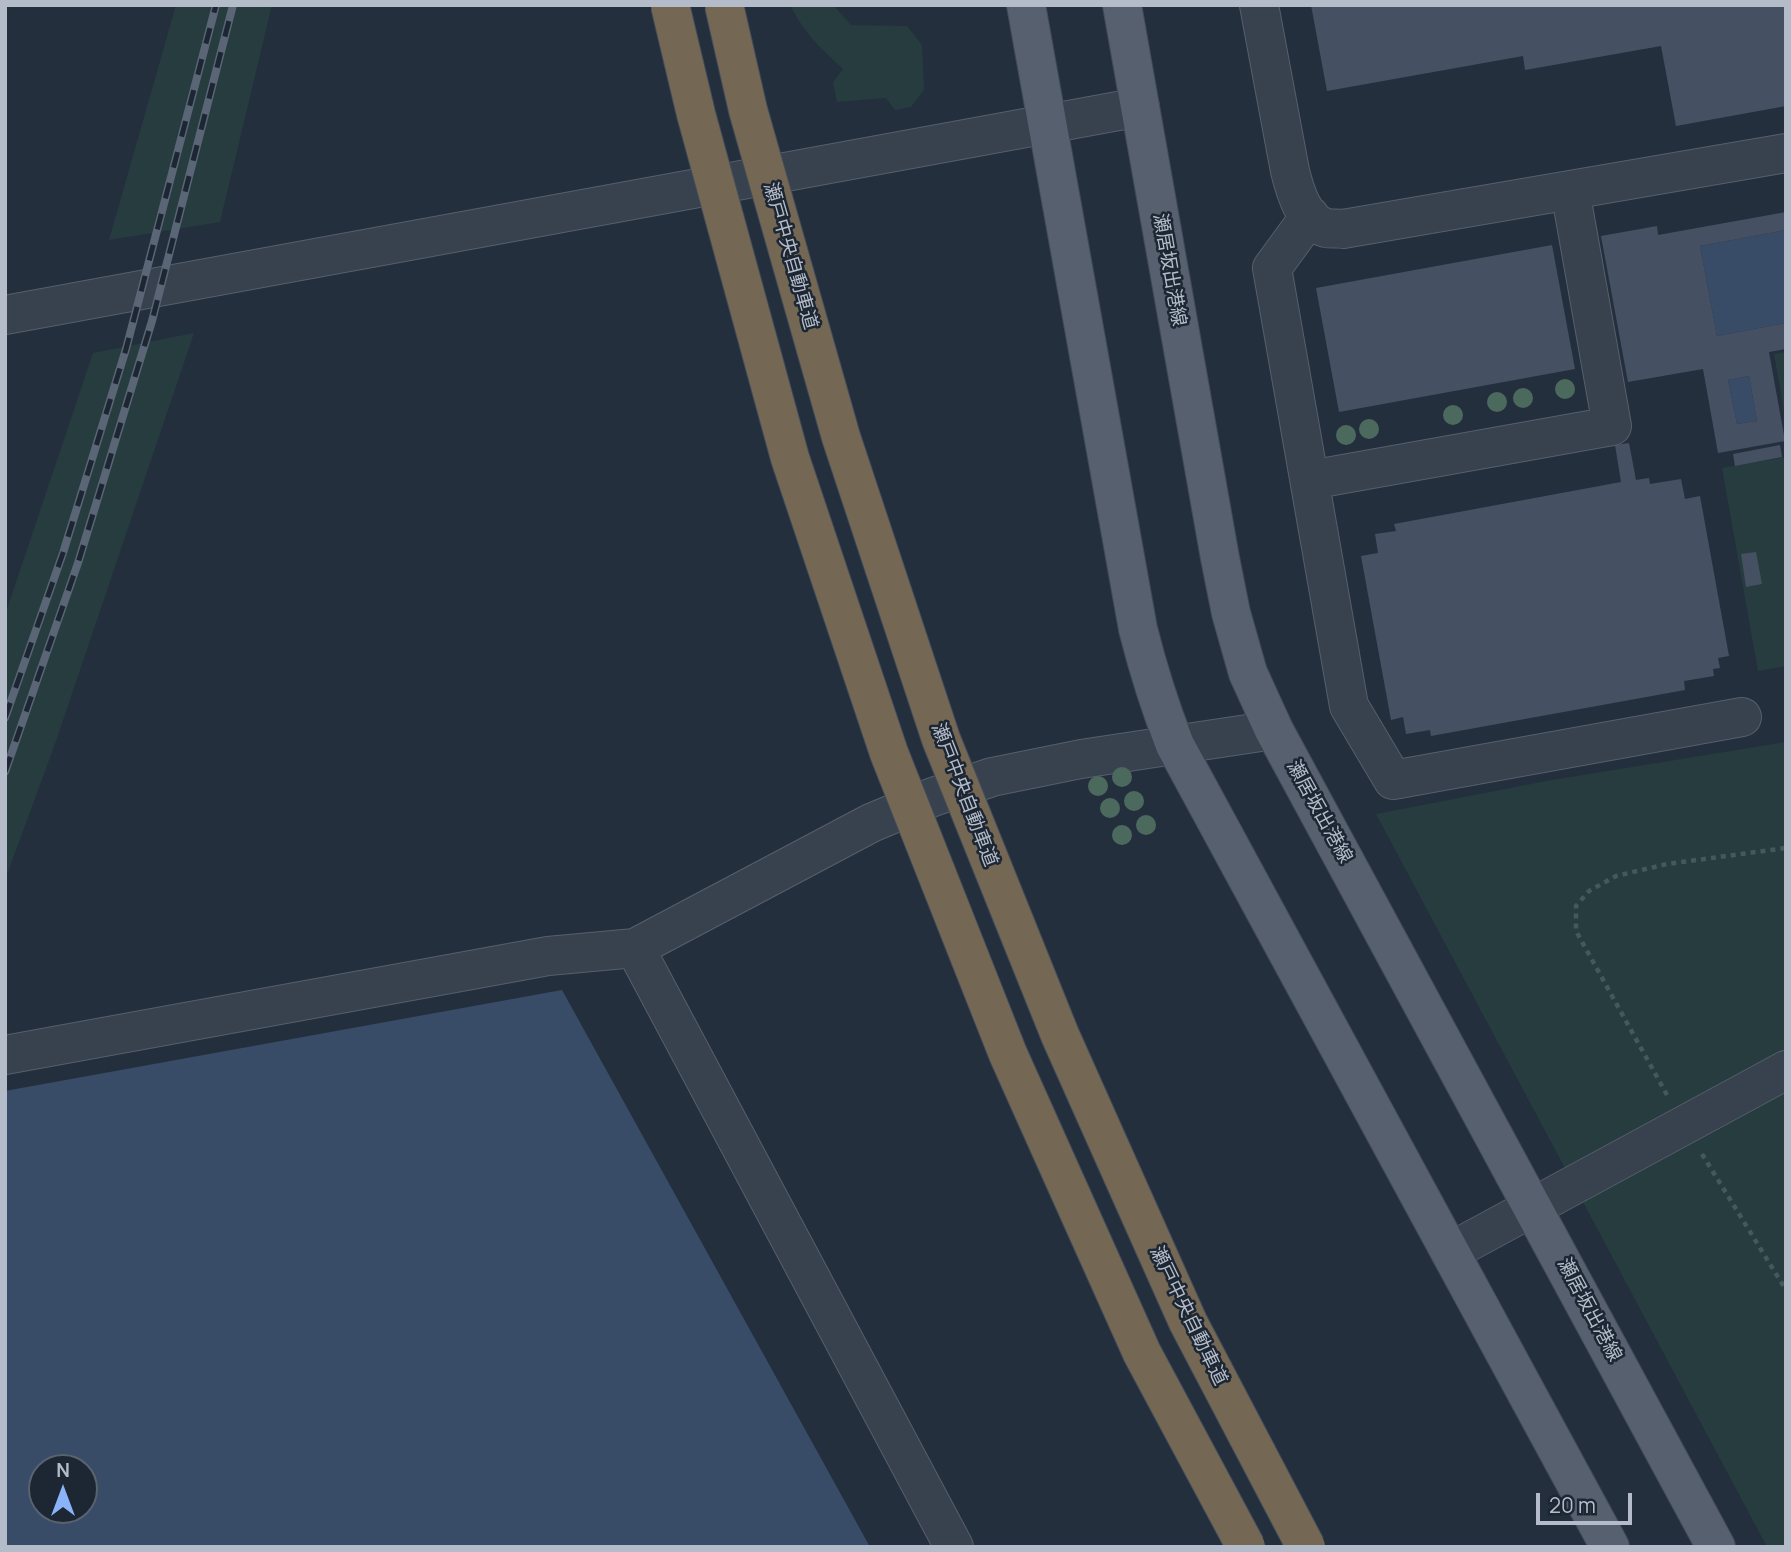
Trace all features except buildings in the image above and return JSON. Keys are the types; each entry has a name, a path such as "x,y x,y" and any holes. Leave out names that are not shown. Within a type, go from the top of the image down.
{"highway":[{"path":"670,5 696,114 790,458 889,753 1008,1054 1142,1353 1247,1547"},
{"name":"瀬戸中央自動車道","path":"724,5 748,110 841,437 941,739 1060,1035 1188,1322 1306,1547"}],"main road":[{"path":"1026,5 1138,629 1150,675 1175,745 1610,1547"},
{"name":"瀬居坂出港線","path":"1122,5 1231,613 1248,673 1274,730 1716,1547"}],"street":[{"path":"1259,5 1297,198 1310,216 1325,228 1343,229 1786,153"},
{"path":"5,315 1140,107"},
{"path":"1310,480 1612,426 1570,190"},
{"path":"1310,216 1272,268 1349,706 1393,780 1742,717"},
{"path":"5,1055 548,956 635,948 870,823 933,797 992,777 1082,759 1274,730"},
{"path":"635,948 954,1547"},
{"path":"1450,1252 1786,1070"}],"path":[{"path":"1786,848 1667,864 1616,876 1589,891 1576,906 1576,931 1684,1125 1786,1290"}],"green space":[{"path":"176,5 272,5 220,222 109,240"},
{"path":"790,5 833,5 851,25 907,26 922,45 924,90 911,107 895,110 886,98 837,102 833,82 843,69 813,40"},
{"path":"194,333 55,744 5,880 5,615 93,353"},
{"path":"1786,352 1786,422 1774,354"},
{"path":"1786,457 1786,666 1758,671 1722,468"},
{"path":"1786,742 1786,1547 1767,1547 1376,814 1552,780"}],"water":[{"path":"1786,230 1786,323 1717,336 1700,246"},
{"path":"1749,376 1757,421 1737,424 1728,380"},
{"path":"562,990 870,1547 5,1547 5,1091"}],"railway":[{"path":"5,718 63,553 126,349 216,5"},
{"path":"5,772 78,563 152,321 233,5"}]}
